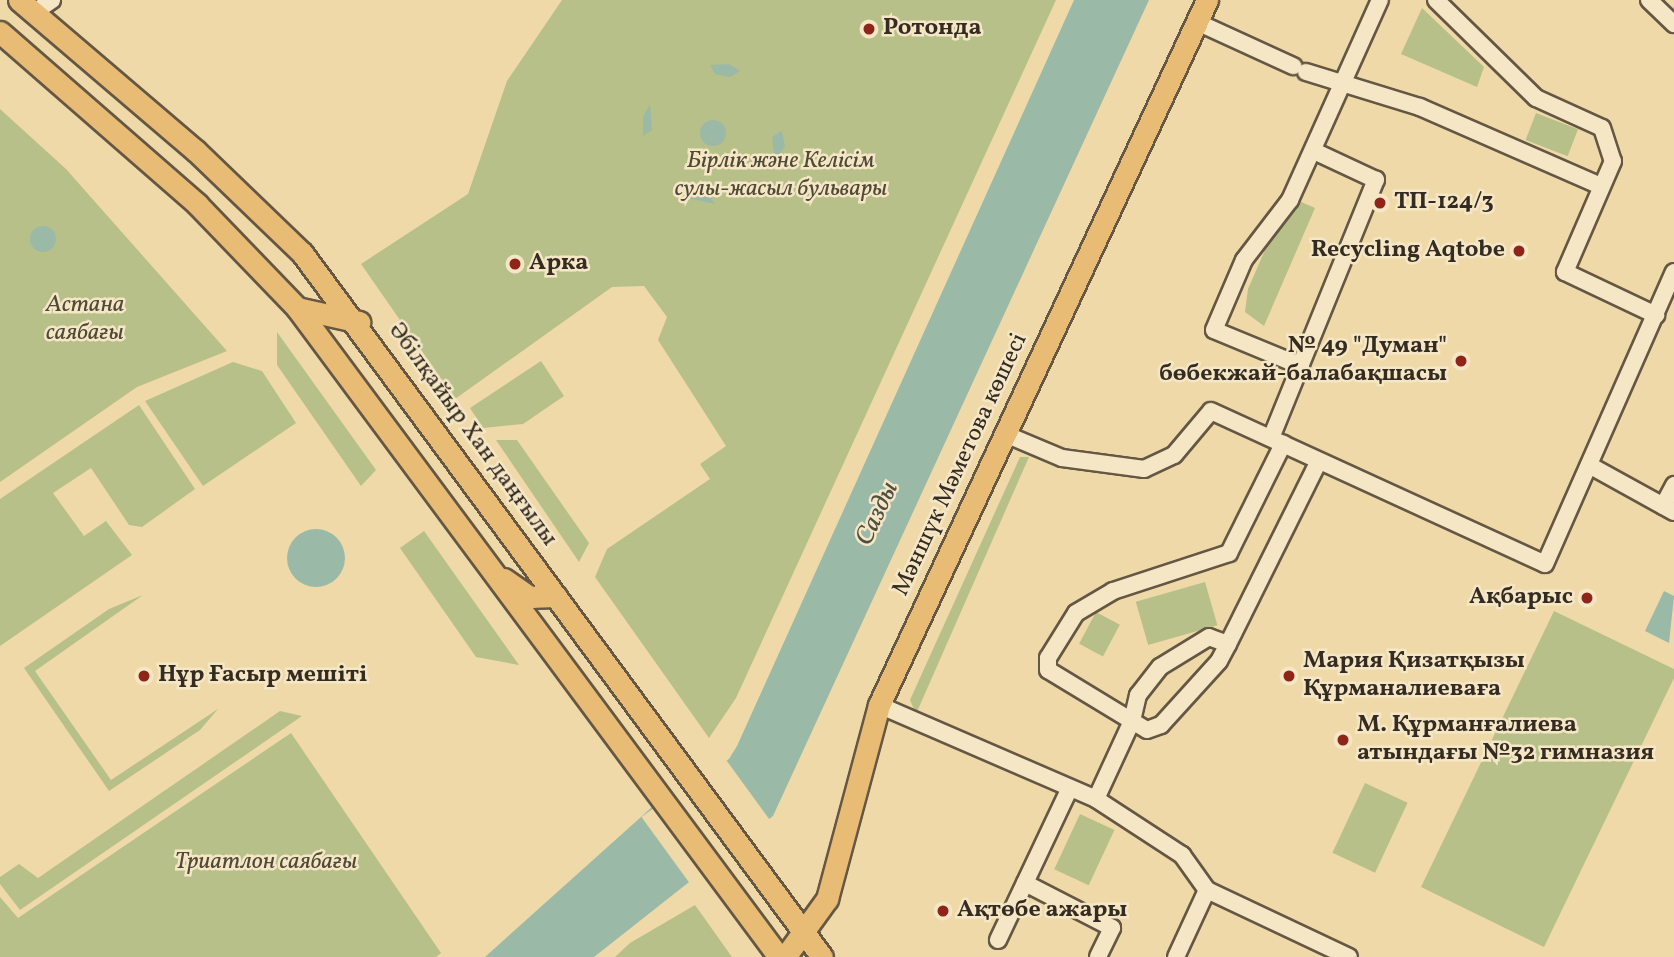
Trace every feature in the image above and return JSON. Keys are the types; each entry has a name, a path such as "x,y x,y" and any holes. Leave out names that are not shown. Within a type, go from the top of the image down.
{"main road":[{"name":"Мәншүк Мәметова көшесі","path":"785,957 806,936 840,861 879,705 1207,0"},
{"name":"Әбілқайыр Хан даңғылы","path":"26,6 196,151 302,253 359,323 556,596 686,766 822,957"},
{"path":"0,32 197,204 297,308 482,559 728,883 779,957"},
{"path":"297,308 359,323"},
{"path":"482,559 523,593 556,596"}],"street":[{"path":"26,6 52,0"},
{"path":"1301,366 1214,330 1244,260 1290,200 1345,86 1380,0"},
{"path":"1436,0 1536,98 1602,128 1613,161 1565,272 1657,315"},
{"path":"1649,0 1674,24"},
{"path":"1197,22 1299,69 1345,86 1420,107 1601,186"},
{"path":"1314,151 1376,180 1301,366 1277,441 1229,553 1090,604 1076,613 1048,658 1048,670 1147,730 1167,721 1228,644 1319,461"},
{"path":"1005,434 1062,458 1128,471 1159,466 1174,455 1211,411 1545,564 1674,272"},
{"path":"1589,465 1669,509 1674,485"},
{"path":"1096,799 1132,721 1138,695 1160,667 1209,637 1228,644"},
{"path":"879,705 1096,799 1182,855 1207,890 1349,957"},
{"path":"998,940 1070,788"},
{"path":"1025,883 1112,928 1098,957"},
{"path":"1176,957 1207,890"}],"green space":[{"name":"Бірлік және Келісім сулы-жасыл бульвары","path":"562,0 1056,0 736,698 709,738 595,577 607,549 710,479 700,464 726,446 658,340 667,317 644,286 612,287 455,399 361,264 468,194 507,81"},
{"path":"1422,8 1484,67 1477,87 1401,54"},
{"name":"Астана саябағы","path":"0,109 66,169 227,351 137,387 0,482"},
{"path":"1536,113 1578,129 1568,156 1526,140"},
{"path":"1299,201 1315,208 1264,326 1245,312 1248,289 1272,234"},
{"path":"277,332 376,470 361,486 277,365"},
{"path":"541,361 564,396 523,424 483,428 470,408"},
{"path":"233,362 262,371 296,423 203,486 145,401"},
{"path":"139,405 195,489 142,527 129,525 91,468 53,493 84,536 106,521 132,555 0,646 0,499"},
{"path":"496,440 517,440 589,543 579,562"},
{"path":"1020,457 1029,457 916,714 910,700"},
{"path":"424,531 519,665 476,657 400,548"},
{"path":"1205,582 1217,625 1148,645 1136,602"},
{"path":"143,595 35,671 111,780 218,709 200,730 109,791 24,668 109,609"},
{"path":"1554,611 1674,669 1674,678 1544,947 1421,887"},
{"path":"1096,612 1120,625 1103,656 1079,644"},
{"path":"280,711 302,716 20,910 0,884 0,877 19,864 38,878"},
{"name":"Триатлон саябағы","path":"291,733 441,953 436,957 0,957 0,897 18,918"},
{"path":"1365,783 1408,803 1375,873 1332,853"},
{"path":"1080,814 1114,830 1089,885 1054,869"},
{"path":"695,905 732,957 615,957 630,943"}],"water":[{"name":"Сазды","path":"1074,0 1149,0 773,816 594,957 485,957 651,808 729,759"},
{"path":"729,64 740,71 730,77 715,74 710,65"},
{"path":"650,104 652,130 643,136 643,117"},
{"path":"713,120 722,124 726,133 722,142 713,146 704,142 700,133 704,124"},
{"path":"782,131 785,146 775,162 772,137"},
{"path":"692,190 708,194 715,204 683,197"},
{"path":"43,226 53,229 56,239 53,249 43,252 33,249 30,239 33,229"},
{"path":"316,529 327,531 340,542 345,558 343,569 332,582 316,587 305,585 292,574 287,558 289,547 300,534"},
{"path":"1664,591 1674,596 1669,643 1645,631"}],"pier":[{"path":"724,757 772,823 690,883 641,817"}],"place":[{"name":"Ротонда","path":"869,29"},
{"name":"ТП-124/3","path":"1380,203"},
{"name":"Recycling Aqtobe","path":"1519,251"},
{"name":"Арка","path":"515,264"},
{"name":"№ 49 \"Думан\" бөбекжай-балабақшасы","path":"1461,361"},
{"name":"Ақбарыс","path":"1587,598"},
{"name":"Нұр Ғасыр мешіті","path":"144,676"},
{"name":"Мария Қизатқызы Құрманалиеваға","path":"1289,676"},
{"name":"М. Құрманғалиева атындағы №32 гимназия","path":"1343,740"},
{"name":"Ақтөбе ажары","path":"943,911"}]}
